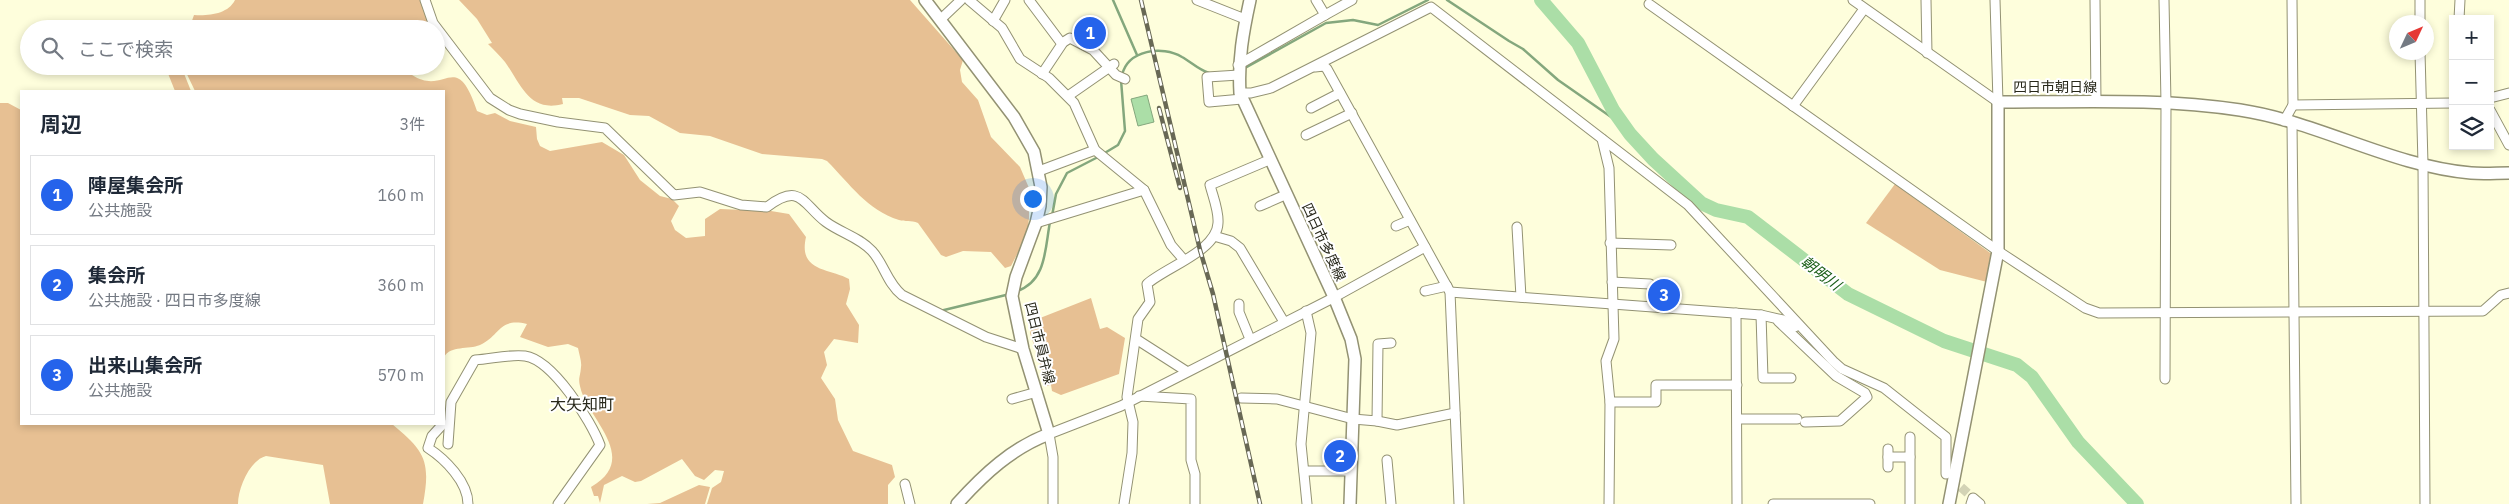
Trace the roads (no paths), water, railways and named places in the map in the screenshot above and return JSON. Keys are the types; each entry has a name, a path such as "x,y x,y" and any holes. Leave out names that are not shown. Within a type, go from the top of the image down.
{"main road":[{"name":"四日市員弁線","path":"925,0 941,19 1026,136 1039,171 1041,221 1013,290 1023,349 1050,434"},
{"name":"四日市多度線","path":"1250,0 1238,70 1241,96 1285,195 1334,297 1351,339 1355,359 1350,504"},
{"name":"四日市朝日線","path":"1949,504 1997,255 1998,102 2096,101 2166,103 2241,110 2288,122 2423,164 2471,173 2509,173"},
{"path":"957,504 1011,452 1028,442 1050,434"}],"street":[{"path":"424,0 432,20"},
{"path":"941,19 961,0"},
{"path":"969,0 1002,28 1020,59 1042,74 1068,96 1076,106 1098,153 1144,190 1171,245 1184,260"},
{"path":"993,21 1005,0"},
{"path":"1029,0 1062,43"},
{"path":"1197,0 1246,19"},
{"path":"1316,0 1325,15"},
{"path":"1352,0 1238,70 1207,77 1209,102 1271,88 1431,7 1476,40 1696,213 1806,334 1842,369 1884,388 1946,437 1946,474"},
{"path":"1926,0 1928,53"},
{"path":"1995,0 1998,102"},
{"path":"2095,0 2096,101"},
{"path":"2164,0 2166,103 2165,379"},
{"path":"2292,0 2293,105 2288,122 2294,312 2296,504"},
{"path":"2420,0 2420,15"},
{"path":"2459,15 2460,0"},
{"path":"1855,1 1998,102"},
{"path":"1649,4 1793,106 1997,255 2085,308 2099,313 2483,311 2501,295 2509,293"},
{"path":"1793,106 1864,9"},
{"path":"1042,74 1062,43 1067,38 1070,38 1093,50 1112,65 1120,77"},
{"path":"445,40 490,98 498,104 514,112 538,118 605,128 674,195 700,192 741,205 767,207 786,196 802,198 826,222 857,238 872,251 894,288 902,295 986,337 1023,349"},
{"path":"2420,60 2419,98 2422,102 2423,164 2425,504"},
{"path":"1068,96 1112,65"},
{"path":"1308,68 1326,68 1448,289 1459,504"},
{"path":"1311,108 1340,93"},
{"path":"2494,97 2509,93"},
{"path":"2293,105 2449,102"},
{"path":"1306,135 1352,113"},
{"path":"2494,117 2509,145"},
{"path":"1602,139 1609,168 1614,339 1606,362 1610,402 1609,504"},
{"path":"1039,171 1098,153"},
{"path":"1124,504 1132,453 1132,422 1127,402 1138,319 1150,302 1147,284 1207,246 1214,236 1218,222 1210,185 1269,160"},
{"path":"1041,221 1144,190"},
{"path":"1260,206 1285,195"},
{"path":"1396,226 1410,220"},
{"path":"1518,227 1521,297"},
{"path":"1214,236 1231,241 1240,248 1284,322"},
{"path":"1610,243 1671,245"},
{"path":"1053,504 1053,457 1050,434 1099,416 1334,297 1425,248"},
{"path":"1612,282 1650,284"},
{"path":"1425,291 1448,289 1521,297 1760,314 1773,316 1806,334"},
{"path":"1239,304 1239,312 1250,338"},
{"path":"1306,311 1311,333 1301,444 1307,504"},
{"path":"1736,313 1737,504"},
{"path":"1760,314 1763,378 1790,378"},
{"path":"1738,419 1840,422 1867,397 1865,393 1836,376 1773,316"},
{"path":"1136,338 1186,371"},
{"path":"1377,421 1378,344 1391,343"},
{"path":"448,444 445,422 451,402 458,386 475,360 526,356 554,371 593,428 600,446 558,504"},
{"path":"1610,402 1656,402 1656,385 1737,385"},
{"path":"1012,399 1036,392"},
{"path":"1138,396 1191,399 1191,460 1195,474 1195,504"},
{"path":"1241,398 1277,399 1304,408 1353,419 1397,425 1454,413"},
{"path":"442,425 432,436 428,448 443,460 462,485 468,504"},
{"path":"1910,437 1910,504"},
{"path":"1888,467 1888,453 1910,457"},
{"path":"1387,460 1391,504"},
{"path":"1304,471 1350,471"},
{"path":"905,484 910,504"},
{"path":"1971,504 1973,498 1980,504"},
{"path":"1774,504 1870,504"}],"waterway":[{"path":"1113,0 1137,55"},
{"path":"1245,68 1326,23 1353,20 1378,25 1428,0"},
{"path":"1447,0 1523,49 1558,80 1624,126"},
{"name":"朝明川","path":"1541,0 1578,43 1613,110 1630,134 1653,159 1701,203 1716,210 1748,217 1848,294 1944,341 2017,365 2032,377 2078,442 2137,504"},
{"path":"1122,75 1125,67 1138,55 1156,51 1174,53 1209,73"},
{"path":"1103,154 1118,145 1125,131 1121,80"},
{"path":"1052,216 1056,194 1067,173 1098,157"},
{"path":"1017,291 1034,280 1039,271 1043,262 1050,222"},
{"path":"940,311 1010,294"}],"tunnel":[{"path":"1951,478 1973,498"}],"railway":[{"path":"1141,0 1200,250 1213,294 1260,504"},
{"path":"1159,108 1180,188"}],"place":[{"name":"陣屋集会所","path":"1090,33"},
{"name":"出来山集会所","path":"1664,295"},
{"name":"集会所","path":"1340,456"}],"district":[{"name":"大矢知町","path":"582,404"}]}
